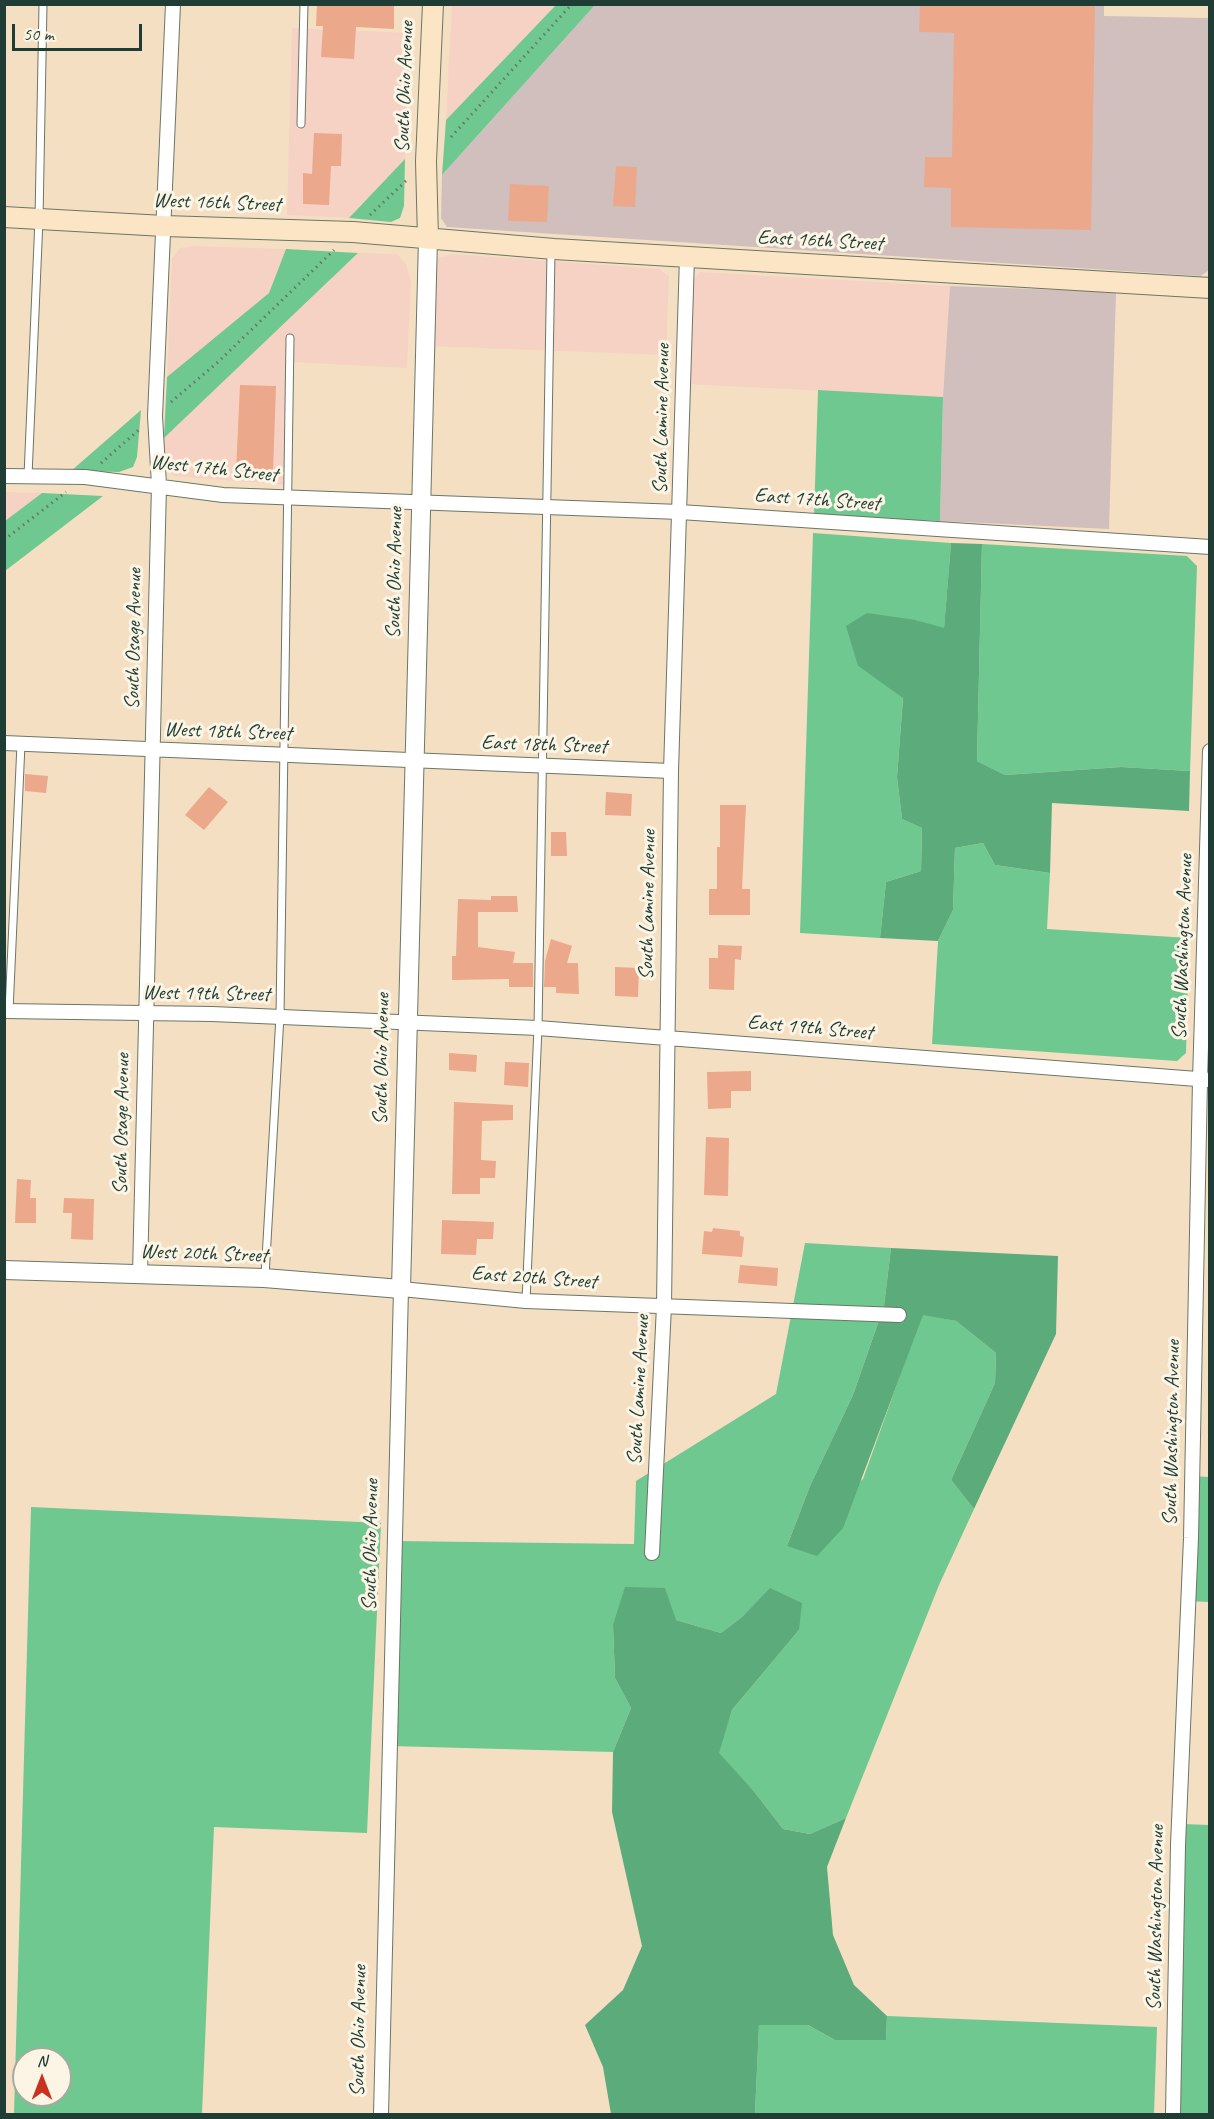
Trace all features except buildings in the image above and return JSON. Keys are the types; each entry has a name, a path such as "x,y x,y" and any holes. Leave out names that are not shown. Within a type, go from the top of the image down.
{"main road":[{"name":"South Ohio Avenue","path":"428,239 426,161 432,4"},
{"name":"West 16th Street","path":"4,217 164,226 353,232 428,239"},
{"name":"East 16th Street","path":"428,239 551,249 1209,288"}],"street":[{"name":"South Osage Avenue","path":"140,1274 159,485 155,416 173,4"},
{"name":"South Ohio Avenue","path":"381,2115 428,239"},
{"name":"South Lamine Avenue","path":"652,1553 664,1306 671,771 687,257"},
{"name":"West 17th Street","path":"4,476 85,477 223,495 421,502"},
{"name":"East 17th Street","path":"421,502 680,512 1209,546"},
{"name":"West 18th Street","path":"4,743 414,760"},
{"name":"South Washington Avenue","path":"1173,2115 1178,1845 1191,1538 1194,1356 1204,1080 1209,752"},
{"name":"East 18th Street","path":"414,760 671,771"},
{"name":"West 19th Street","path":"7,1011 407,1021"},
{"name":"East 19th Street","path":"407,1021 667,1037 1204,1080"},
{"name":"West 20th Street","path":"4,1270 264,1278 401,1289"},
{"name":"East 20th Street","path":"401,1289 526,1301 899,1315"},
{"path":"1194,1356 1209,1356"}],"lane":[{"path":"28,476 39,219 44,4"},
{"path":"302,124 304,4"},
{"path":"526,1301 538,1028 551,249"},
{"path":"264,1278 280,1017 290,338"},
{"path":"7,1011 21,744"}],"path":[{"path":"451,137 572,4"},
{"path":"366,219 408,179"}],"shaded area":[{"path":"1104,4 1104,16 1209,18 1209,270 1201,276 447,227 441,218 442,175 595,5"},
{"path":"452,5 556,5 446,120"},
{"path":"292,28 411,33 405,159 349,218 287,215"},
{"path":"194,246 286,249 269,293 167,377 172,259 180,248"},
{"path":"358,253 397,254 406,264 411,281 407,368 292,362 287,485 174,476 163,464 164,438"},
{"path":"452,254 659,269 669,276 666,355 429,346 432,267 438,258"},
{"path":"700,272 950,286 943,397 686,384 691,282"},
{"path":"950,286 1116,292 1109,529 940,521 943,397"},
{"path":"5,492 42,493 5,521"}],"green space":[{"path":"556,5 595,5 442,175 446,120"},
{"path":"405,159 404,206 400,218 391,222 349,218"},
{"path":"286,249 358,253 164,438 167,377 269,293"},
{"path":"818,390 943,397 940,521 814,516"},
{"path":"141,410 137,457 133,467 119,472 71,471"},
{"path":"42,493 103,496 5,571 5,521"},
{"path":"813,533 951,543 944,629 916,620 858,666 903,697 897,777 902,819 922,828 921,871 886,882 880,938 800,933"},
{"path":"951,543 982,544 977,761 1005,775 1121,767 1190,771 1189,811 1052,803 1050,873 995,865 983,843 955,848 953,910 938,941 880,938 886,882 921,871 922,828 902,819 897,777 903,698 858,666 846,626 867,613 916,620 944,628"},
{"path":"982,544 1187,556 1197,566 1190,771 1121,767 1005,775 977,761"},
{"path":"983,843 995,865 1050,873 1047,929 1189,938 1186,1053 1177,1061 932,1044 938,941 953,910 955,848"},
{"path":"805,1243 891,1248 884,1306 853,1395 810,1486 787,1546 863,1479 922,1314 956,1321 996,1353 995,1383 951,1480 974,1509 939,1585 846,1818 810,1834 783,1829 753,1790 718,1753 732,1710 799,1630 770,1589 743,1616 721,1633 676,1620 613,1625 615,1678 631,1708 613,1752 390,1746 394,1541 634,1544 636,1481 776,1394"},
{"path":"891,1248 1058,1256 1056,1334 974,1509 951,1480 995,1383 996,1353 956,1321 923,1315 843,1528 817,1556 787,1546 810,1486 853,1395 884,1306"},
{"path":"1193,1476 1209,1477 1209,1602 1188,1601"},
{"path":"31,1507 381,1523 367,1833 214,1827 202,2114 14,2114 14,2107 72,2107 72,2047 16,2047"},
{"path":"625,1587 665,1588 676,1620 721,1633 743,1616 770,1588 802,1603 799,1630 732,1710 719,1753 753,1790 783,1829 810,1834 846,1818 827,1867 833,1935 854,1985 887,2016 886,2040 835,2040 808,2025 759,2025 755,2114 611,2114 603,2067 585,2025 623,1990 642,1946 612,1812 613,1752 631,1708 615,1678 613,1625"},
{"path":"1183,1824 1209,1825 1209,2114 1177,2114"},
{"path":"887,2016 1157,2027 1154,2114 755,2114 759,2025 808,2025 835,2040 886,2040"}]}
